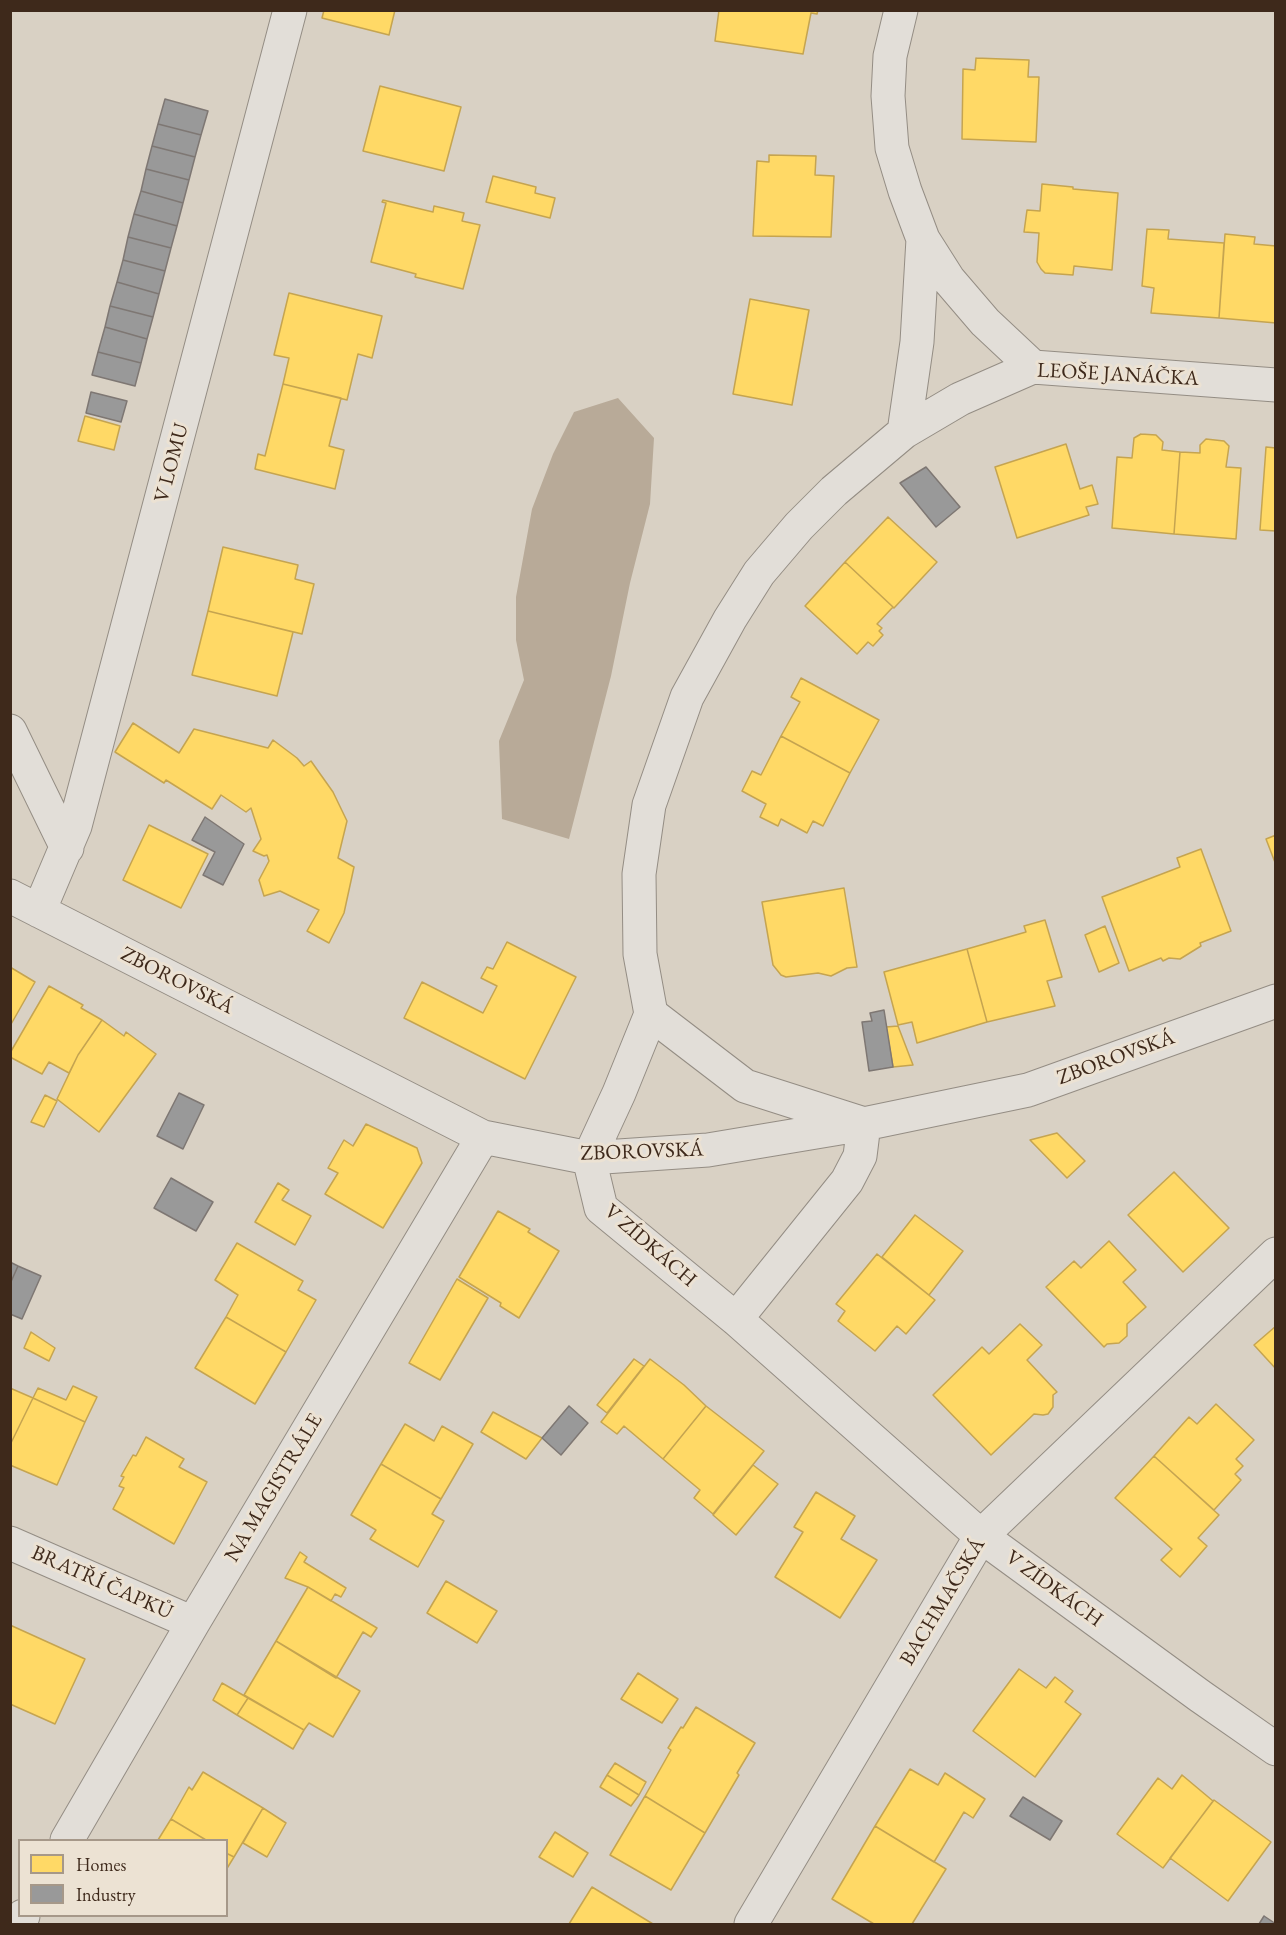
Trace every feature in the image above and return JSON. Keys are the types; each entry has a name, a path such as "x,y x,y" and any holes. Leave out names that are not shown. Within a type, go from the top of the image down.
{"street":[{"name":"V LOMU","path":"39,911 67,848 78,815 291,10"},
{"path":"901,10 890,56 888,96 892,148 923,238 949,280 963,297 985,322 1033,367"},
{"path":"904,432 917,342 923,238"},
{"name":"LEOŠE JANÁČKA","path":"651,1014 640,954 639,874 649,805 687,697 730,619 759,573 799,526 834,491 904,432 960,399 1033,367 1275,384"},
{"path":"10,731 67,848"},
{"name":"ZBOROVSKÁ","path":"10,896 483,1137 589,1158 708,1150 864,1124 1028,1090 1275,1001"},
{"path":"589,1158 651,1014 745,1086 864,1124 860,1156 847,1181 736,1319"},
{"name":"NA MAGISTRÁLE","path":"68,1839 193,1623 483,1137"},
{"name":"V ZÍDKÁCH","path":"589,1158 601,1208 736,1319 981,1536 1275,1749"},
{"name":"BACHMAČSKÁ","path":"751,1924 981,1536 1275,1254"},
{"name":"BRATŘÍ ČAPKŮ","path":"10,1543 193,1623"}],"shaded area":[{"path":"618,398 654,438 650,504 630,583 611,676 569,839 502,819 499,741 524,680 516,640 516,597 532,509 553,454 574,412"}],"building: Homes":[{"path":"324,10 395,10 389,35 322,18"},
{"path":"719,10 818,10 817,14 811,13 803,54 715,41"},
{"path":"976,58 1029,60 1028,77 1039,77 1036,142 962,139 963,69 975,70"},
{"path":"380,86 461,107 444,171 363,151"},
{"path":"769,155 816,156 815,175 834,176 831,237 753,236 757,161 769,162"},
{"path":"493,176 536,187 535,193 555,198 550,218 486,202"},
{"path":"1042,184 1118,193 1112,270 1074,266 1073,275 1045,273 1041,269 1037,262 1039,233 1024,232 1027,210 1040,211"},
{"path":"383,200 433,212 434,206 464,213 462,221 480,225 463,289 415,277 416,274 371,262 386,203 382,202"},
{"path":"1147,229 1169,230 1168,239 1224,243 1219,318 1151,313 1154,288 1142,286"},
{"path":"1225,234 1255,237 1254,244 1276,246 1276,323 1219,318"},
{"path":"289,293 382,316 372,358 358,354 347,400 283,384 289,358 274,355"},
{"path":"750,299 809,310 792,405 733,394"},
{"path":"283,384 341,398 329,446 344,450 335,489 255,469 258,454 265,456"},
{"path":"85,416 120,426 114,450 78,441"},
{"path":"1141,434 1156,435 1163,442 1162,450 1180,452 1174,534 1112,528 1117,457 1132,458 1134,438"},
{"path":"1206,439 1224,441 1229,446 1226,467 1241,468 1236,539 1174,534 1180,452 1200,453 1200,445"},
{"path":"1066,444 1080,489 1092,485 1098,504 1086,507 1089,515 1017,538 995,467"},
{"path":"1266,447 1276,448 1276,531 1260,530"},
{"path":"888,517 937,562 894,608 845,562"},
{"path":"223,547 298,565 295,579 314,584 302,634 208,611"},
{"path":"845,562 893,607 877,624 882,628 879,631 883,635 873,646 868,642 857,654 805,606"},
{"path":"208,611 293,632 277,696 192,675"},
{"path":"801,678 879,720 850,773 781,736 800,702 791,697"},
{"path":"133,723 179,753 194,729 268,748 273,740 304,766 311,761 333,792 347,821 338,858 354,867 344,913 329,943 307,931 319,910 280,891 264,896 259,880 269,861 267,855 253,851 261,839 251,808 246,812 221,795 212,809 166,780 164,783 115,752"},
{"path":"781,736 850,773 823,826 813,821 807,833 781,819 778,826 760,817 766,804 742,791 752,771 761,775"},
{"path":"149,825 208,854 181,908 123,880"},
{"path":"1276,835 1276,865 1266,839"},
{"path":"1201,849 1231,931 1200,943 1201,946 1180,959 1169,958 1163,961 1161,958 1129,971 1102,897 1180,867 1177,858"},
{"path":"844,888 857,967 847,968 831,976 818,973 786,977 781,975 773,965 762,902"},
{"path":"1045,920 1062,977 1047,981 1055,1006 987,1022 967,949 1026,932 1024,926"},
{"path":"1105,926 1119,963 1099,972 1085,935"},
{"path":"507,942 576,977 525,1079 404,1018 422,982 483,1013 497,986 481,978 487,967 493,969"},
{"path":"967,949 987,1022 917,1043 912,1022 898,1025 884,972"},
{"path":"10,967 35,982 10,1026"},
{"path":"49,986 83,1005 81,1008 102,1020 78,1055 69,1073 49,1062 42,1074 10,1057 10,1053"},
{"path":"102,1020 124,1036 126,1032 156,1054 99,1132 57,1099 78,1055"},
{"path":"898,1026 913,1065 893,1067 886,1027"},
{"path":"45,1095 57,1101 44,1127 31,1122"},
{"path":"366,1124 417,1148 422,1163 383,1228 325,1194 338,1173 328,1168 344,1140 353,1146"},
{"path":"1057,1133 1085,1161 1067,1178 1030,1140"},
{"path":"1174,1172 1229,1228 1183,1272 1128,1215"},
{"path":"278,1183 289,1190 282,1200 311,1216 295,1245 255,1222"},
{"path":"498,1211 530,1229 528,1232 559,1251 519,1318 500,1306 501,1303 459,1277"},
{"path":"915,1215 963,1251 929,1295 882,1257"},
{"path":"1109,1241 1136,1270 1123,1282 1146,1307 1127,1324 1127,1336 1119,1343 1107,1344 1104,1347 1046,1287 1074,1261 1081,1268"},
{"path":"237,1243 303,1281 298,1290 316,1300 286,1352 226,1317 238,1295 215,1280"},
{"path":"877,1254 935,1300 906,1334 897,1326 875,1351 838,1321 845,1311 836,1304"},
{"path":"457,1279 488,1298 440,1380 409,1363"},
{"path":"226,1317 286,1352 255,1404 195,1368"},
{"path":"1020,1324 1042,1345 1027,1360 1057,1392 1053,1395 1053,1407 1048,1414 1034,1414 991,1455 933,1395 982,1347 989,1354"},
{"path":"1276,1326 1276,1369 1254,1345"},
{"path":"31,1332 55,1348 49,1361 24,1348"},
{"path":"634,1359 644,1366 607,1413 597,1405"},
{"path":"650,1359 684,1385 706,1406 663,1459 624,1426 617,1434 601,1422"},
{"path":"73,1386 97,1397 85,1422 33,1398 38,1388 66,1400"},
{"path":"10,1388 33,1398 10,1445"},
{"path":"33,1398 85,1422 57,1485 10,1465 10,1445"},
{"path":"1216,1404 1254,1440 1236,1459 1243,1466 1235,1474 1241,1480 1214,1510 1154,1456 1189,1417 1197,1424"},
{"path":"706,1406 764,1451 713,1514 694,1498 700,1490 663,1459"},
{"path":"493,1412 542,1438 526,1459 481,1432"},
{"path":"405,1424 434,1441 442,1426 473,1444 441,1499 381,1464"},
{"path":"146,1437 184,1459 179,1467 207,1482 174,1544 113,1509 124,1488 119,1486 124,1477 121,1476 133,1455 136,1456"},
{"path":"1154,1456 1219,1515 1198,1538 1207,1546 1180,1577 1161,1560 1172,1549 1115,1498"},
{"path":"381,1464 441,1499 432,1514 444,1521 418,1567 370,1539 376,1530 351,1515"},
{"path":"753,1465 778,1484 736,1535 713,1515"},
{"path":"816,1492 855,1516 841,1539 877,1560 840,1618 775,1577 803,1532 794,1527"},
{"path":"300,1552 307,1557 304,1562 346,1588 341,1597 335,1594 331,1601 308,1587 285,1578"},
{"path":"446,1581 497,1611 477,1643 427,1613"},
{"path":"308,1587 377,1628 371,1637 363,1632 336,1678 276,1641"},
{"path":"10,1625 85,1659 55,1724 10,1704"},
{"path":"276,1641 360,1691 333,1737 309,1723 304,1730 244,1695"},
{"path":"1019,1669 1046,1688 1055,1677 1073,1691 1065,1702 1081,1714 1035,1777 973,1731"},
{"path":"638,1673 678,1699 662,1723 621,1699"},
{"path":"222,1683 248,1698 237,1715 213,1700"},
{"path":"248,1698 304,1730 293,1749 237,1715"},
{"path":"696,1707 755,1743 705,1833 645,1796 671,1750 668,1748"},
{"path":"615,1763 646,1782 639,1795 607,1775"},
{"path":"910,1769 938,1785 945,1773 985,1799 973,1818 964,1812 934,1862 875,1826"},
{"path":"203,1772 263,1808 234,1857 228,1854 228,1839 204,1839 171,1819 189,1787 192,1790"},
{"path":"607,1775 639,1795 631,1806 600,1787"},
{"path":"1182,1775 1213,1801 1163,1868 1117,1834 1158,1778 1172,1789"},
{"path":"645,1796 705,1833 671,1890 610,1855"},
{"path":"1214,1800 1271,1842 1228,1901 1170,1858"},
{"path":"263,1808 286,1823 267,1857 243,1843"},
{"path":"171,1819 204,1839 159,1839"},
{"path":"875,1826 946,1869 912,1924 874,1924 832,1899"},
{"path":"555,1832 588,1853 573,1877 539,1857"},
{"path":"228,1854 234,1857 228,1867"},
{"path":"592,1887 653,1924 569,1924"}],"building: Industry":[{"path":"165,99 208,111 201,135 158,124"},
{"path":"158,124 201,135 195,157 152,146"},
{"path":"152,146 195,157 189,180 146,169"},
{"path":"146,169 189,180 183,203 141,191"},
{"path":"141,191 183,203 177,226 134,214"},
{"path":"134,214 177,226 171,248 128,237"},
{"path":"128,237 171,248 165,271 123,260"},
{"path":"123,260 165,271 159,294 117,282"},
{"path":"117,282 159,294 153,317 110,306"},
{"path":"110,306 153,317 147,339 105,327"},
{"path":"105,327 147,339 141,363 98,352"},
{"path":"98,352 141,363 135,386 92,375"},
{"path":"91,392 127,401 121,422 86,413"},
{"path":"926,467 960,507 936,527 900,483"},
{"path":"205,817 244,844 223,885 203,875 215,852 192,840"},
{"path":"884,1010 893,1067 869,1071 862,1022 872,1021 870,1013"},
{"path":"179,1093 204,1105 183,1149 157,1136"},
{"path":"171,1178 213,1202 196,1231 154,1208"},
{"path":"10,1262 18,1266 10,1284"},
{"path":"18,1266 41,1276 22,1319 10,1314 10,1284"},
{"path":"569,1406 588,1423 561,1455 542,1438"},
{"path":"1023,1797 1062,1821 1050,1840 1010,1816"},
{"path":"1264,1916 1276,1924 1259,1924"}]}
